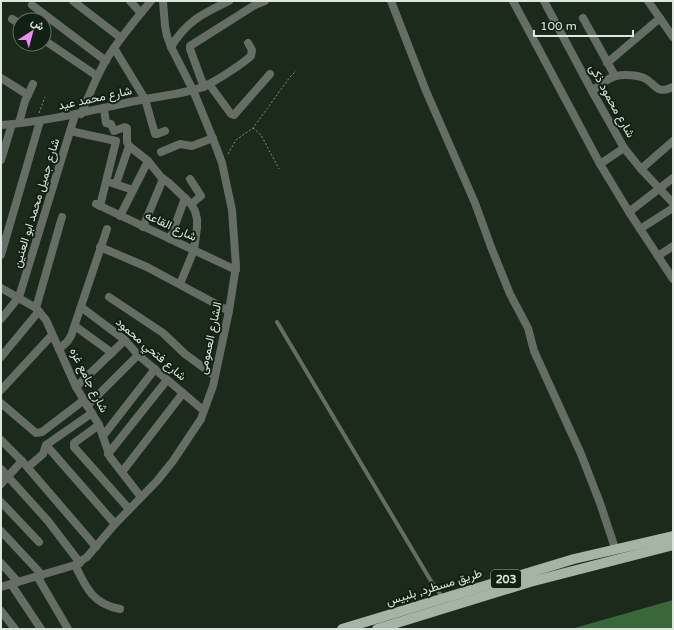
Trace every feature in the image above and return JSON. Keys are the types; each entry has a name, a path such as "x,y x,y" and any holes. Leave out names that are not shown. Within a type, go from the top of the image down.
{"main road":[{"name":"طريق مسطرد, بلبيس","path":"377,629 575,564 615,548 673,536"},
{"name":"طريق مسطرد, بلبيس","path":"342,629 443,598 575,564 673,544"}],"street":[{"path":"73,1 121,38"},
{"path":"130,1 141,13"},
{"name":"شارع جميل محمد ابو العنين","path":"19,297 70,131 97,76 114,48 152,1"},
{"name":"الشارع العمومى","path":"1,587 77,564 96,547 115,524 157,481 173,461 201,419 213,386 236,270 232,210 222,163 213,138 193,90 171,47 165,26 163,1"},
{"path":"171,47 177,37 192,20 229,1"},
{"path":"266,1 255,5 190,46 190,49 206,85 231,114 234,115 270,74"},
{"path":"390,1 426,91 475,203 510,294 528,328 534,351 581,454 600,503 615,548"},
{"path":"513,1 600,164 629,212 673,279"},
{"name":"شارع محمود ذكى","path":"544,1 592,92 624,148 641,169 673,203"},
{"path":"648,1 673,37"},
{"path":"32,5 106,61"},
{"path":"583,18 615,76"},
{"path":"607,63 660,18"},
{"name":"شارع محمد عيد","path":"1,125 39,121 78,114 193,90 206,85 251,56 252,50 248,43"},
{"path":"52,45 97,76"},
{"path":"114,48 145,99 155,134 166,131"},
{"path":"592,92 615,76 621,75 642,77 660,90 665,91 673,87"},
{"path":"1,78 28,95"},
{"path":"1,160 33,84"},
{"path":"104,109 106,123 112,124 114,131 125,127 127,142 130,146 148,161 163,178 188,201 195,211 197,228 194,250 180,284"},
{"path":"1,255 39,121"},
{"path":"70,131 116,140 106,181 133,190"},
{"path":"161,152 180,144 194,145 213,138"},
{"path":"641,169 673,141"},
{"path":"116,184 130,146"},
{"path":"600,164 624,148"},
{"path":"120,216 148,161"},
{"path":"143,226 163,178"},
{"path":"629,212 673,178"},
{"path":"170,239 188,201 200,196 190,179"},
{"name":"شارع القاعه","path":"106,181 98,205 236,270"},
{"path":"640,229 673,208"},
{"path":"1,357 37,309 62,217"},
{"path":"59,348 69,339 75,326 107,229"},
{"path":"658,256 673,246"},
{"path":"100,247 136,262 229,311"},
{"name":"شارع جامع غزه","path":"1,288 19,297 37,309 46,320 76,387 99,426 108,454 141,497"},
{"path":"110,296 158,329 185,354 215,376"},
{"path":"1,319 19,297"},
{"name":"شارع فتحي محمود","path":"81,307 125,340 138,355 203,410"},
{"path":"75,326 112,353"},
{"path":"1,390 52,335"},
{"path":"76,387 125,340"},
{"path":"1,484 8,476 43,454 46,445 88,406 138,355"},
{"path":"103,436 155,369"},
{"path":"108,454 167,380"},
{"path":"122,472 183,393"},
{"path":"2,406 36,433 38,433 88,406"},
{"path":"99,426 74,443 73,446 129,509"},
{"path":"1,440 25,464 96,547"},
{"path":"46,445 115,524"},
{"path":"1,470 48,521 77,564 82,581 91,595 104,604 120,609"},
{"path":"1,502 39,542"},
{"path":"1,531 40,576 68,629"},
{"path":"1,563 41,629"},
{"path":"1,611 15,629"}],"lane":[{"path":"277,322 426,574 443,598"}],"path":[{"path":"222,163 236,140 252,128 296,71"},
{"path":"39,121 45,97"},
{"path":"252,128 262,135 279,169"}],"shaded area":[{"path":"673,600 673,629 571,629"}]}
